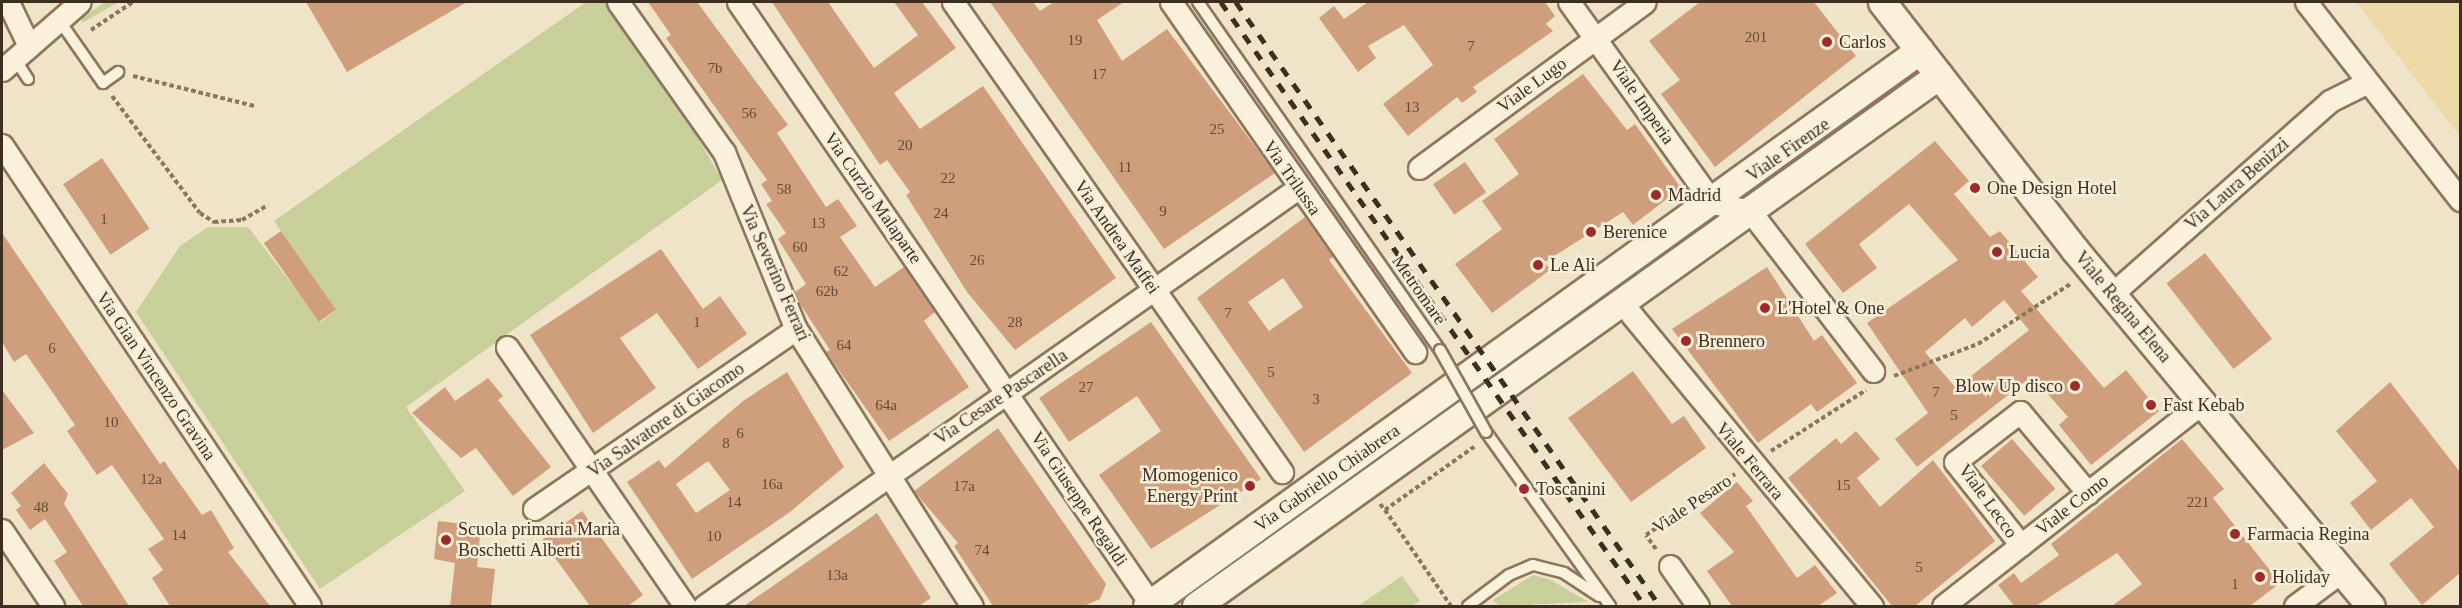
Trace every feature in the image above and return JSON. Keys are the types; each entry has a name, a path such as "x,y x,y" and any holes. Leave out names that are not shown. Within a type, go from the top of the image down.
{"street":[{"path":"8,2 15,58"},
{"path":"15,58 80,2"},
{"name":"Via Severino Ferrari","path":"618,2 724,152 796,329 972,606"},
{"name":"Via Curzio Malaparte","path":"738,2 1008,394"},
{"name":"Via Andrea Maffei","path":"953,2 1282,472"},
{"name":"Via Trilussa","path":"1172,2 1298,188 1414,352"},
{"name":"Viale Imperia","path":"1569,2 1713,203"},
{"name":"Viale Lugo","path":"1419,168 1645,2"},
{"name":"Viale Regina Elena","path":"1882,2 2093,271 2372,606"},
{"path":"2306,2 2460,200"},
{"name":"Viale Firenze","path":"1507,350 1713,203 1920,50"},
{"name":"Viale Firenze","path":"1523,373 1939,75"},
{"name":"Via Laura Benizzi","path":"2112,294 2330,101 2368,82"},
{"name":"Via Gian Vincenzo Gravina","path":"2,145 310,606"},
{"name":"Via Cesare Pascarella","path":"704,606 887,473 1008,394 1298,188"},
{"path":"1713,203 1750,211"},
{"name":"Viale Firenze","path":"1750,211 1875,380"},
{"name":"Viale Ferrara","path":"1630,314 1751,463 1872,606"},
{"name":"Via Salvatore di Giacomo","path":"534,509 590,474 796,329"},
{"path":"507,347 590,474 685,606"},
{"name":"Via Gabriello Chiabrera","path":"1150,606 1507,350"},
{"name":"Via Gabriello Chiabrera","path":"1196,606 1523,373"},
{"name":"Via Giuseppe Regaldi","path":"1008,394 1150,606"},
{"name":"Viale Como","path":"1943,606 2202,403"},
{"name":"Viale Lecco","path":"2021,545 1955,462 2020,412 2088,493"},
{"path":"2,530 53,606"},
{"path":"1670,566 1698,606"},
{"path":"2295,606 2342,571"}],"lane":[{"name":"Metromare","path":"1198,2 1440,350 1485,436 1609,604"},
{"path":"59,20 103,83 118,72"},
{"path":"15,58 28,78"},
{"name":"Metromare","path":"1468,606 1509,575 1533,565 1564,573 1609,604"}],"path":[{"path":"91,30 133,2"},
{"path":"118,72 254,106"},
{"path":"103,83 200,213 214,222 242,220 268,205"},
{"path":"1751,463 1875,380 1978,344 2093,271"},
{"path":"1385,510 1485,436"},
{"name":"Viale Pesaro","path":"1670,566 1646,535 1751,463"},
{"path":"1378,502 1451,606"}],"green space":[{"path":"105,2 119,2 82,23 82,18"},
{"path":"586,2 606,2 680,107 722,180 406,407 465,491 320,589 136,312 180,246 208,227 248,227 321,322 336,310 274,221"},
{"path":"1882,94 1885,98 1753,197 1750,193"},
{"path":"1705,222 1708,227 1396,415 1393,409"},
{"path":"1533,575 1551,580 1588,602 1499,606 1493,600"},
{"path":"1402,576 1420,601 1413,606 1358,606"}],"sand":[{"path":"2356,2 2460,2 2460,136"}],"building":[{"path":"306,2 467,2 347,72"},
{"path":"648,2 697,2 788,125 777,133 826,207 838,199 857,226 840,237 875,287 904,267 935,312 924,321 969,387 889,441 826,352 830,350 797,299 795,292 806,284 778,239 786,233 766,204 772,201 761,184 767,180 666,38 671,35"},
{"path":"772,2 828,2 874,68 918,35 894,2 922,2 956,48 894,93 920,129 983,86 1116,278 1015,350 967,292 906,195 910,192 887,160 880,165"},
{"path":"990,2 1033,2 1040,11 1054,2 1124,2 1097,20 1122,61 1167,29 1275,173 1164,249"},
{"path":"1368,2 1545,2 1555,16 1546,24 1553,31 1473,87 1477,92 1462,103 1457,97 1408,136 1383,104 1433,65 1404,25 1368,46 1376,58 1358,72 1319,18 1334,6 1344,19"},
{"path":"1700,2 1814,2 1856,56 1715,167 1661,94 1680,80 1649,41"},
{"path":"1583,74 1627,130 1635,124 1681,188 1633,225 1623,212 1545,262 1550,270 1492,313 1455,264 1502,229 1482,201 1519,174 1494,139"},
{"path":"1935,141 1969,181 1954,194 1990,237 2000,231 2038,277 2021,291 2104,388 2126,370 2159,411 2091,465 2059,425 2068,417 2032,376 1917,467 1895,439 1928,413 1867,323 1958,260 1909,204 1859,244 1877,268 1843,293 1805,244","holes":["2004,300 2029,330 1956,388 1925,352 1965,318 1972,327"]},
{"path":"102,158 150,228 111,255 63,184"},
{"path":"1465,162 1486,192 1454,215 1433,184"},
{"path":"1305,217 1333,257 1329,260 1412,373 1304,452 1197,298","holes":["1283,278 1303,307 1269,331 1248,302"]},
{"path":"281,231 336,310 319,322 264,243"},
{"path":"2,233 160,464 164,461 202,515 211,510 234,548 228,552 270,606 170,606 152,578 163,570 148,549 164,539 112,465 97,475 67,431 75,425 26,354 14,362 2,342"},
{"path":"661,249 703,309 720,296 747,334 698,369 657,313 620,338 656,388 593,433 530,335"},
{"path":"2205,253 2272,339 2233,369 2166,283"},
{"path":"1767,267 1814,341 1822,335 1857,383 1817,412 1811,404 1758,443 1672,329"},
{"path":"1151,322 1261,479 1151,549 1099,475 1161,431 1137,396 1069,442 1039,398"},
{"path":"1633,371 1672,424 1684,416 1706,448 1631,502 1568,418"},
{"path":"787,372 844,467 790,512 692,579 627,482 659,460 665,468 743,401","holes":["708,461 730,490 696,513 676,484"]},
{"path":"488,378 503,396 498,400 551,467 513,496 476,448 461,458 412,413 445,387 455,401"},
{"path":"2390,382 2460,472 2460,573 2422,605 2389,564 2434,527 2411,498 2371,530 2350,503 2377,481 2336,431"},
{"path":"2,390 34,433 2,450"},
{"path":"998,428 1106,584 1100,599 1084,606 993,606 954,546 958,543 914,491"},
{"path":"1856,431 1880,459 1857,478 1880,507 1933,460 1995,541 1915,606 1892,606 1788,478 1836,438 1841,444"},
{"path":"2012,439 2055,489 2024,516 1981,466"},
{"path":"2182,439 2224,489 2213,498 2280,583 2250,606 2112,606 2142,584 2117,553 2036,606 2014,606 1998,585 2014,573 2021,583 2059,555 2051,544"},
{"path":"44,463 68,494 64,504 129,606 83,606 54,561 67,552 45,519 30,530 16,510 21,506 11,493"},
{"path":"1737,482 1753,501 1746,506 1797,578 1815,565 1837,593 1818,606 1732,606 1707,571 1734,552 1700,513"},
{"path":"582,511 643,595 628,606 590,606 542,540"},
{"path":"877,513 931,598 919,606 744,606"},
{"path":"438,521 481,526 477,567 495,569 491,606 450,606 455,563 434,559"}],"railway":[{"path":"1221,2 1645,606"},
{"path":"1236,2 1660,606"}],"place":[{"name":"Carlos","path":"1827,42"},
{"name":"One Design Hotel","path":"1975,188"},
{"name":"Madrid","path":"1656,195"},
{"name":"Berenice","path":"1591,232"},
{"name":"Lucia","path":"1997,252"},
{"name":"Le Ali","path":"1538,265"},
{"name":"L'Hotel & One","path":"1765,308"},
{"name":"Brennero","path":"1686,341"},
{"name":"Blow Up disco","path":"2075,386"},
{"name":"Fast Kebab","path":"2151,405"},
{"name":"Momogenico Energy Print","path":"1250,486"},
{"name":"Toscanini","path":"1524,489"},
{"name":"Farmacia Regina","path":"2235,534"},
{"name":"Scuola primaria Maria Boschetti Alberti","path":"446,540"},
{"name":"Holiday","path":"2260,577"}]}
